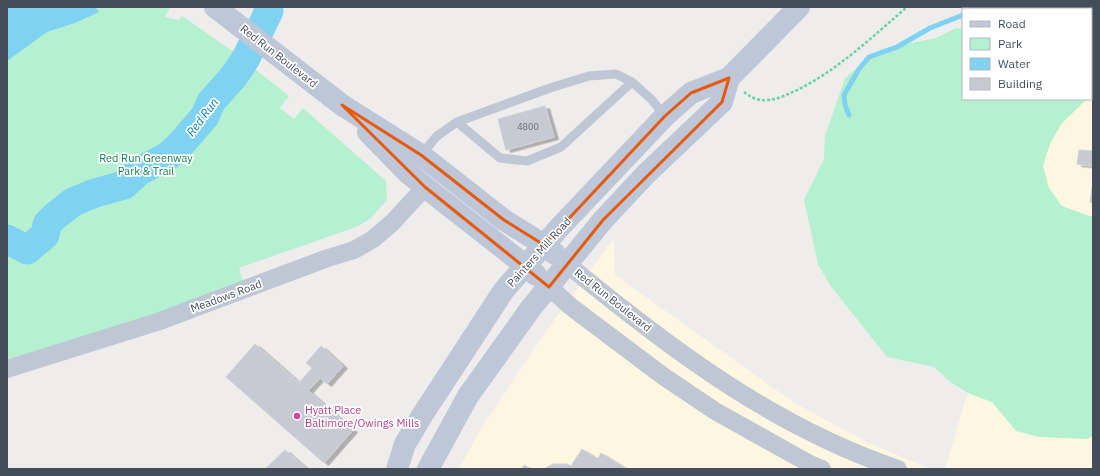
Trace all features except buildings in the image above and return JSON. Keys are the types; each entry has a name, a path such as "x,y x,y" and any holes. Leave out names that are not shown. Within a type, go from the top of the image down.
{"main road":[{"name":"Red Run Boulevard","path":"214,7 342,105 415,164 544,245 568,264"},
{"name":"Painters Mill Road","path":"397,469 405,444 504,290 544,245 665,116 691,93 729,78 799,7"},
{"name":"Painters Mill Road","path":"428,469 468,396 531,308 603,220 646,174 722,102 729,78"},
{"name":"Red Run Boulevard","path":"415,164 424,187 526,266 549,287"}],"street":[{"name":"Meadows Road","path":"7,369 157,322 325,259 354,250 373,239 392,223 424,187"},
{"name":"Red Run Boulevard","path":"568,264 679,352 732,388 778,416 825,440 870,460 898,469"},
{"name":"Red Run Boulevard","path":"549,287 570,306 663,376 715,411 810,464 822,469"}],"lane":[{"path":"415,164 437,136 457,122 550,88 589,76 616,74 632,82 651,99 665,116"},
{"path":"457,122 500,158 527,161 561,148 632,82"}],"path":[{"path":"729,78 749,96 766,100 780,98 829,72 907,7"}],"highlighted area":[{"path":"729,78 722,102 603,220 549,287 425,187 342,105 421,155 504,220 544,245 665,116 691,93"}],"shaded area":[{"path":"1093,56 1093,469 945,469 989,321 963,100 1092,100"},
{"path":"614,238 615,275 793,402 868,443 931,469 459,469 481,429 542,337"}],"green space":[{"name":"Red Run Greenway Park & Trail","path":"7,7 170,8 165,17 179,20 182,16 231,50 289,96 280,108 294,119 303,108 386,181 387,200 370,219 356,227 239,268 244,284 7,377"},
{"path":"1092,25 1093,25 1092,94"},
{"path":"956,28 962,29 962,100 1086,100 1062,123 1050,144 1043,166 1049,188 1062,206 1093,217 1093,436 1087,439 1039,437 1016,431 992,402 970,394 950,382 934,367 887,357 830,285 818,264 804,200 824,159 825,136 845,78 881,49 936,38"}],"water":[{"path":"7,7 95,7 99,12 75,23 47,32 7,61"}],"waterway":[{"name":"Red Run","path":"7,239 27,250 45,235 47,224 73,202 95,193 124,185 138,172 168,156 181,144 205,116 211,102 241,66 269,11 268,7"},
{"path":"849,115 845,105 844,95 859,69 869,57 897,47 930,28 962,15"}],"place":[{"name":"Hyatt Place Baltimore/Owings Mills","path":"297,416"}]}
